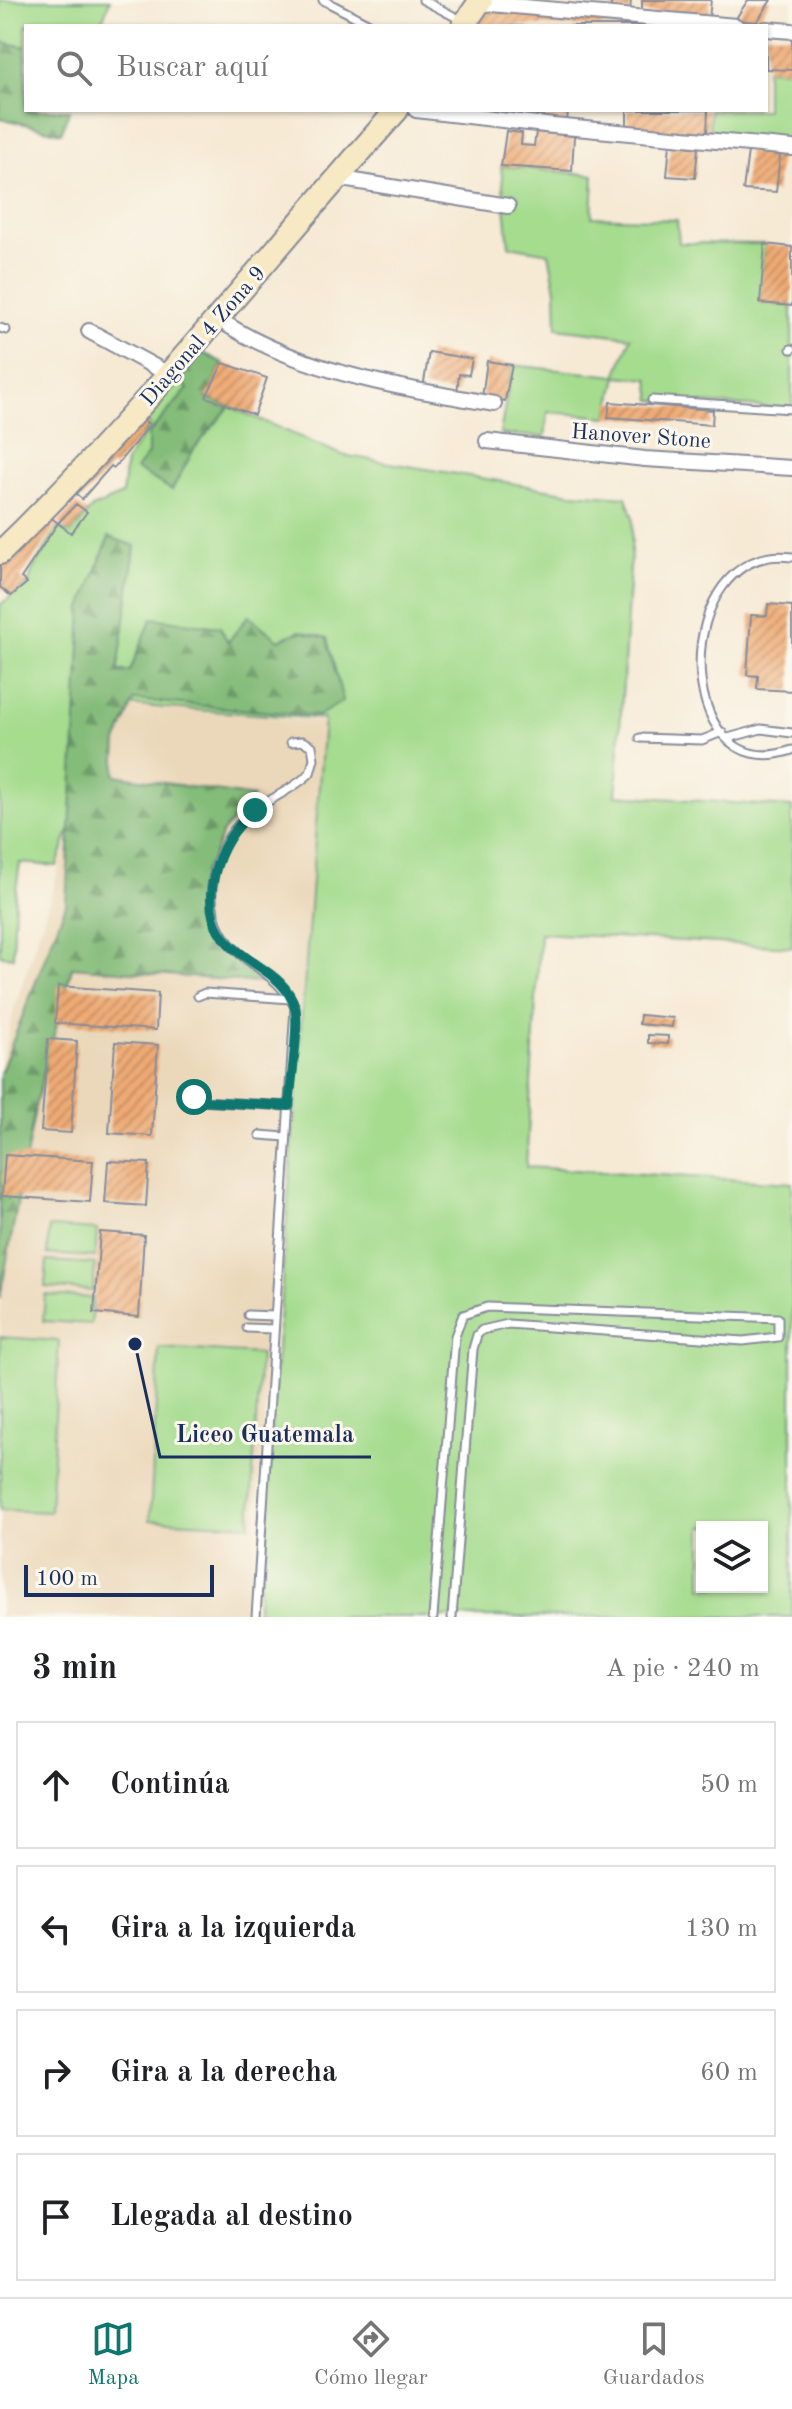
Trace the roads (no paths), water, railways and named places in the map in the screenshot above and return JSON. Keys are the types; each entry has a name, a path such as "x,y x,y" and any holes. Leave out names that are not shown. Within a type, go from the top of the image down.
{"main road":[{"path":"464,24 480,2"},
{"name":"Diagonal 4 Zona 9","path":"0,553 47,508 170,375 395,112"}],"street":[{"path":"480,2 715,24"},
{"path":"768,29 792,31"},
{"path":"433,112 792,150"},
{"path":"336,178 508,206"},
{"path":"217,318 266,346 324,366 403,387 494,404"},
{"path":"89,331 170,375"},
{"name":"Hanover Stone","path":"487,441 645,459 792,468"}],"lane":[{"path":"323,0 369,24"},
{"path":"423,0 464,24"},
{"path":"767,151 792,150"},
{"path":"652,400 792,409"},
{"path":"792,557 776,556 745,567 730,579 709,613 699,675 708,711 725,735 739,746 759,754 774,755 792,750"},
{"path":"640,738 702,740 761,729 792,733"},
{"path":"256,1617 296,1018 295,1007 284,988 238,953 219,931 211,902 212,884 222,851 242,820 268,799 310,773 314,759 312,746 302,741 291,742"},
{"path":"198,996 205,993 291,999"},
{"path":"194,1097 200,1101 289,1106"},
{"path":"260,1135 286,1137"},
{"path":"433,1617 455,1336 463,1315 487,1307 778,1318 778,1337 743,1341 508,1324 482,1330 473,1349 452,1617"},
{"path":"248,1315 274,1316"},
{"path":"247,1328 273,1329"}],"place":[{"name":"Liceo Guatemala","path":"135,1344"}]}
